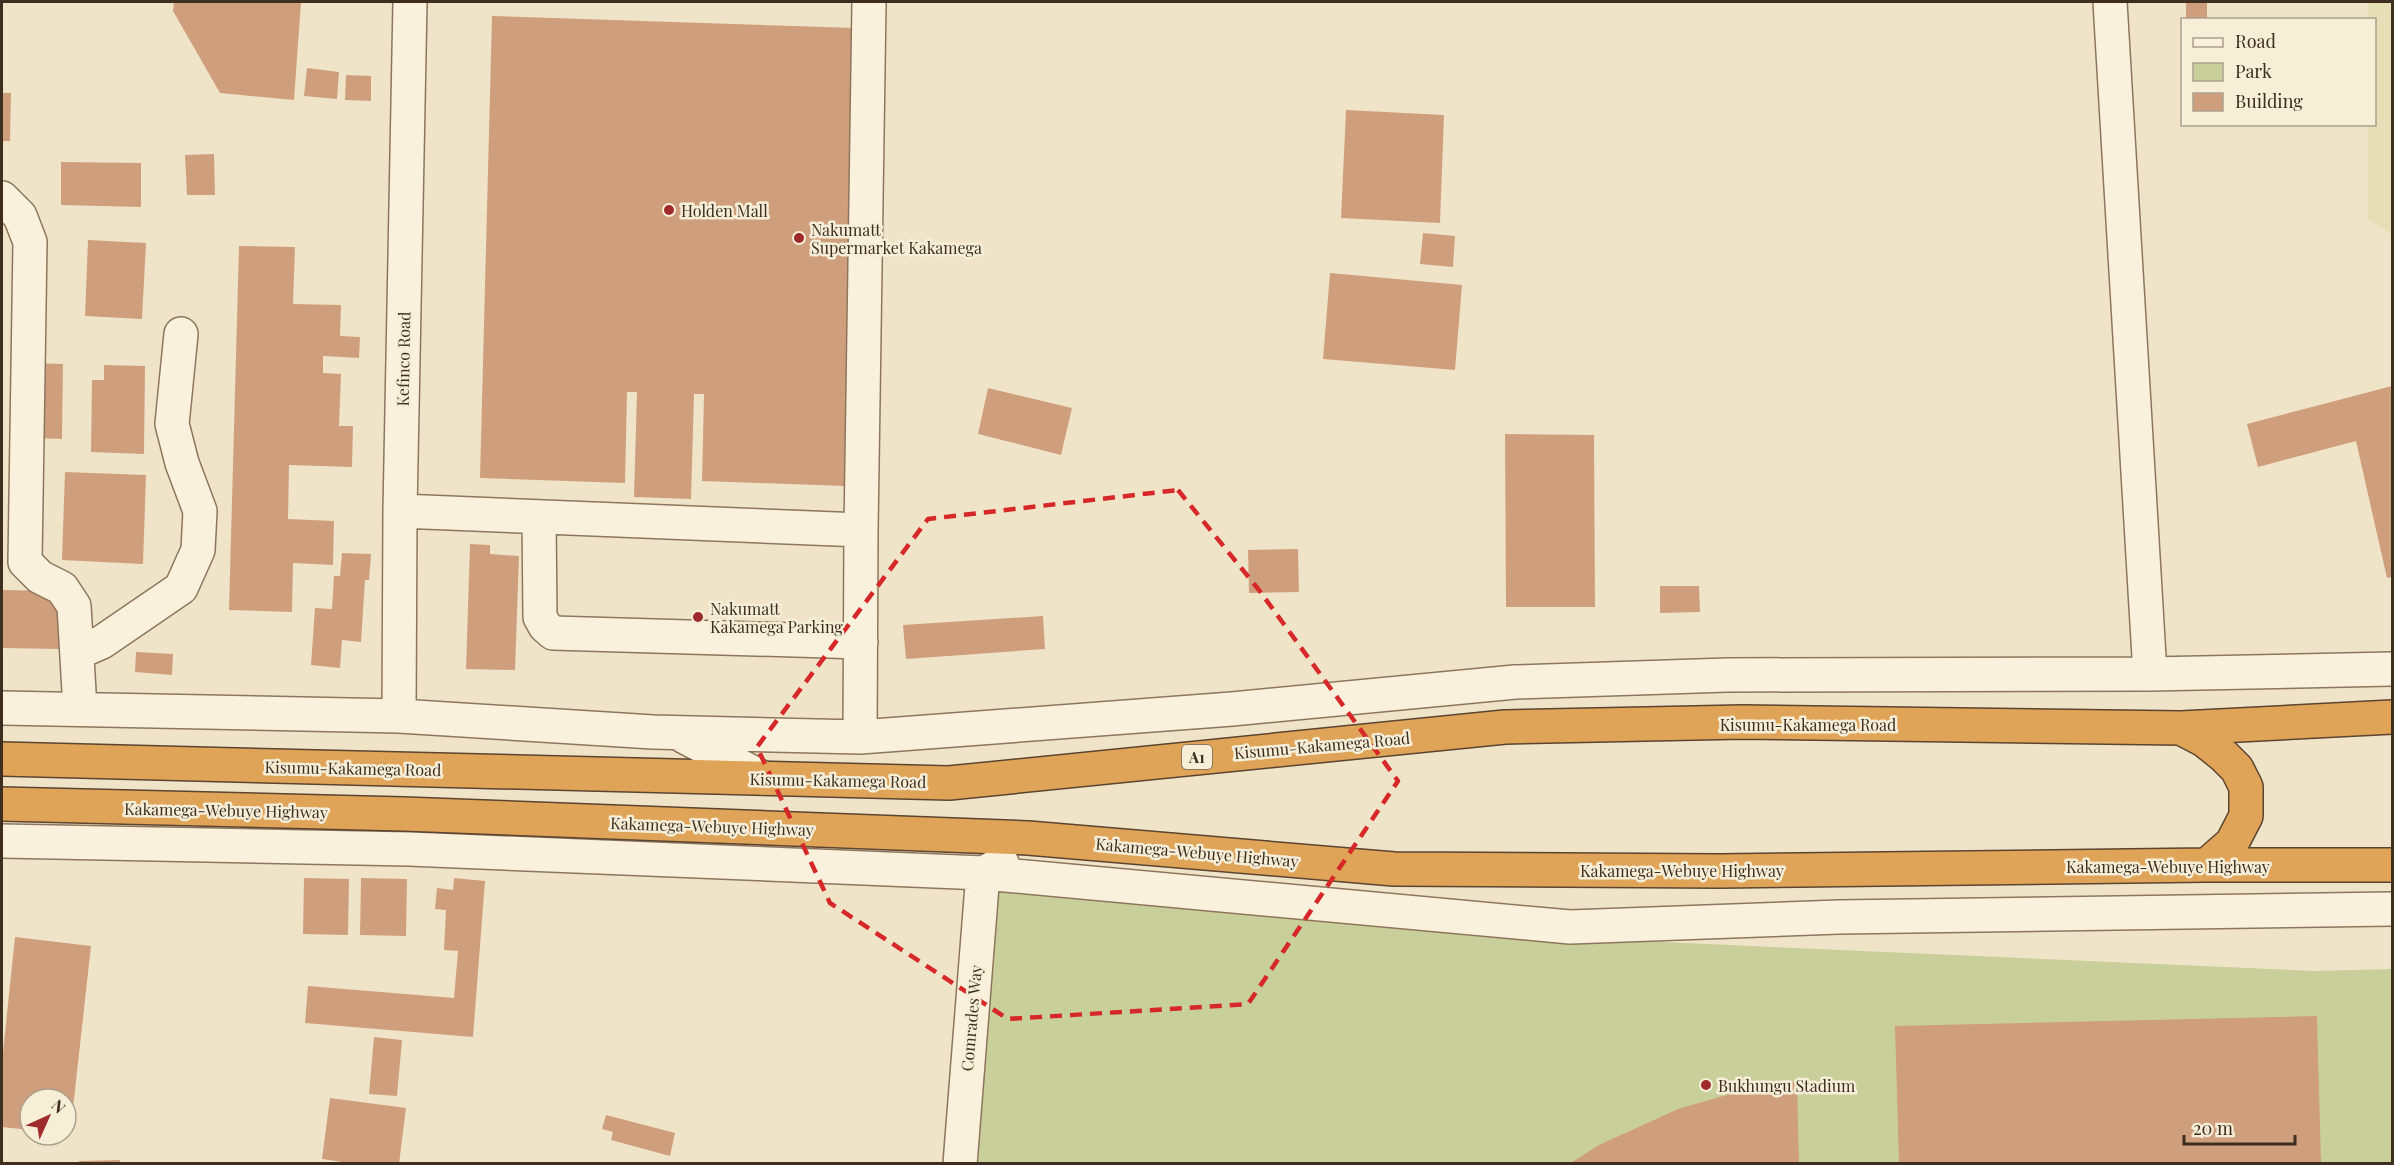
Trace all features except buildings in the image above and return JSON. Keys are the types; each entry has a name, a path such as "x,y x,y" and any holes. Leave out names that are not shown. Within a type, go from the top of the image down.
{"highway":[{"name":"Kisumu-Kakamega Road","path":"2,759 949,783 1505,727 1743,722 2181,728 2392,717"},
{"path":"2181,728 2224,756 2237,769 2246,787 2246,816 2232,843 2207,865"},
{"name":"Kakamega-Webuye Highway","path":"2,804 538,819 1045,840 1394,869 1720,871 2207,865 2392,866"}],"street":[{"name":"Kefinco Road","path":"399,717 400,511 410,2"},
{"path":"2110,2 2150,674"},
{"path":"860,737 869,3"},
{"path":"2,198 20,216 30,242 25,562 40,577 62,588 74,606 80,709"},
{"path":"77,653 102,642 181,588 198,550 200,511 182,463 172,424 181,334"},
{"path":"400,511 861,530"},
{"path":"539,517 540,617 553,633 861,642"},
{"path":"2,708 399,717 676,732 860,737 1232,709 1515,682 1727,675 2150,674 2392,669"},
{"path":"676,732 763,778"},
{"path":"453,851 538,819"},
{"path":"983,873 1045,840"},
{"path":"2,841 453,851 983,873 1570,927 1839,916 2392,909"},
{"name":"Comrades Way","path":"960,1164 983,873"}],"highlighted area":[{"path":"1178,490 1259,590 1398,781 1248,1004 1008,1019 830,903 757,747 928,519"}],"shaded area":[{"path":"2369,2 2392,2 2392,234 2368,219 2368,126 2376,126 2376,18 2368,18"}],"green space":[{"name":"Bukhungu Stadium","path":"965,888 1573,938 2314,971 2392,969 2392,1163 963,1164"}],"place":[{"name":"Holden Mall","path":"669,210"},
{"name":"Nakumatt Supermarket Kakamega","path":"799,238"},
{"name":"Nakumatt Kakamega Parking","path":"698,617"},
{"name":"Bukhungu Stadium","path":"1706,1085"}]}
